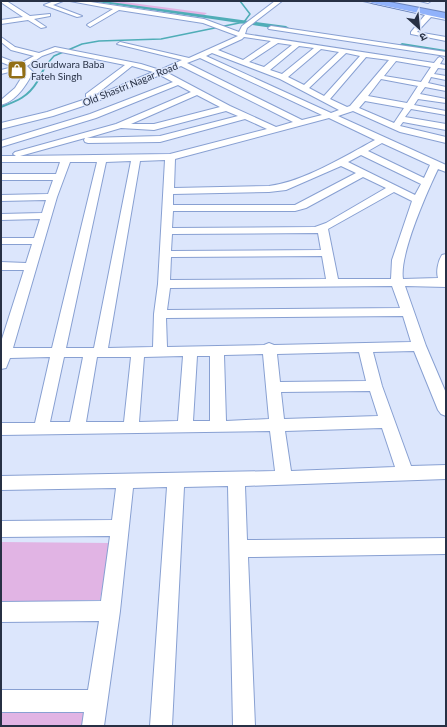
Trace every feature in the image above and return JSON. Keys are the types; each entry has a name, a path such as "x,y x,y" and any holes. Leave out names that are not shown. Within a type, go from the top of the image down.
{"highway":[{"path":"372,1 446,15"},
{"path":"385,1 446,15"}],"street":[{"path":"60,1 47,5 80,16"},
{"path":"73,1 199,20 229,30 248,26 277,40 446,67"},
{"path":"263,14 279,1"},
{"path":"263,14 284,1"},
{"path":"366,1 429,15 446,15"},
{"path":"395,1 446,15"},
{"path":"423,1 428,1"},
{"path":"5,4 43,27"},
{"path":"100,10 106,6"},
{"path":"90,25 118,8"},
{"path":"1,22 48,14"},
{"name":"Old Shastri Nagar Road","path":"1,126 71,108 201,56 236,40 248,26 263,14"},
{"path":"429,15 413,33 446,39"},
{"path":"272,27 444,53 395,126"},
{"path":"1,39 11,47 40,55"},
{"path":"245,62 277,40"},
{"path":"266,69 298,43"},
{"path":"120,44 190,60"},
{"path":"1,50 11,47"},
{"path":"284,77 320,47"},
{"path":"1,72 19,67 52,49 60,49 132,64 160,72 227,108 275,130"},
{"path":"212,51 266,69 324,99 350,110 414,133 446,140"},
{"path":"305,88 344,51"},
{"path":"324,99 365,54"},
{"path":"201,56 332,115 381,140 440,167 426,183 418,200 398,260 397,282 419,346 446,410"},
{"path":"1,59 19,67 26,68 29,72 24,83 1,103"},
{"path":"1,159 136,159 170,157 350,110 364,98 394,59"},
{"path":"181,63 301,123"},
{"path":"99,132 82,120 71,108 132,64"},
{"path":"380,76 446,89"},
{"path":"430,76 446,78"},
{"path":"1,144 82,120 178,82"},
{"path":"1,159 120,126 197,92"},
{"path":"416,96 446,101"},
{"path":"364,98 446,113"},
{"path":"120,126 154,127 227,108"},
{"path":"72,139 160,139 245,117"},
{"path":"400,119 446,127"},
{"path":"169,191 278,188 294,184 341,162 381,140"},
{"path":"361,151 426,183"},
{"path":"160,352 160,314 164,284 170,157"},
{"path":"66,159 52,197 15,320 2,357 57,353 419,346"},
{"path":"41,428 102,159"},
{"path":"77,428 95,352 136,159"},
{"path":"341,162 418,200"},
{"path":"168,208 295,208 302,206 363,173"},
{"path":"1,177 59,177"},
{"path":"166,231 308,231 322,228 394,188"},
{"path":"1,198 52,197"},
{"path":"1,217 46,216"},
{"path":"322,228 333,282"},
{"path":"1,241 39,241"},
{"path":"165,254 327,253"},
{"path":"164,284 446,282 443,274 446,257"},
{"path":"1,266 31,267"},
{"path":"160,314 408,312"},
{"path":"1,320 15,320"},
{"path":"365,347 386,422 405,473"},
{"path":"269,348 276,426 284,478"},
{"path":"185,427 190,351"},
{"path":"217,351 218,427"},
{"path":"131,427 138,352"},
{"path":"273,387 375,386"},
{"path":"1,429 276,426 386,422"},
{"path":"1,483 284,478 446,472"},
{"path":"236,479 240,549 244,726"},
{"path":"161,726 176,480"},
{"path":"93,726 110,611 125,481"},
{"path":"1,529 120,528"},
{"path":"240,549 446,546"},
{"path":"1,612 110,611"},
{"path":"1,701 97,701"}],"shaded area":[{"path":"100,1 117,1 207,13 203,16"},
{"path":"1,542 110,543 100,600 1,602"},
{"path":"85,710 83,726 1,726 1,711"}],"waterway":[{"path":"92,1 286,28"},
{"path":"47,64 54,56 82,44 99,41 161,39 244,22 250,14 240,1"},
{"path":"402,45 446,52"},
{"path":"1,107 26,95 34,87 48,63"}],"place":[{"name":"Gurudwara Baba Fateh Singh","path":"17,70"}]}
